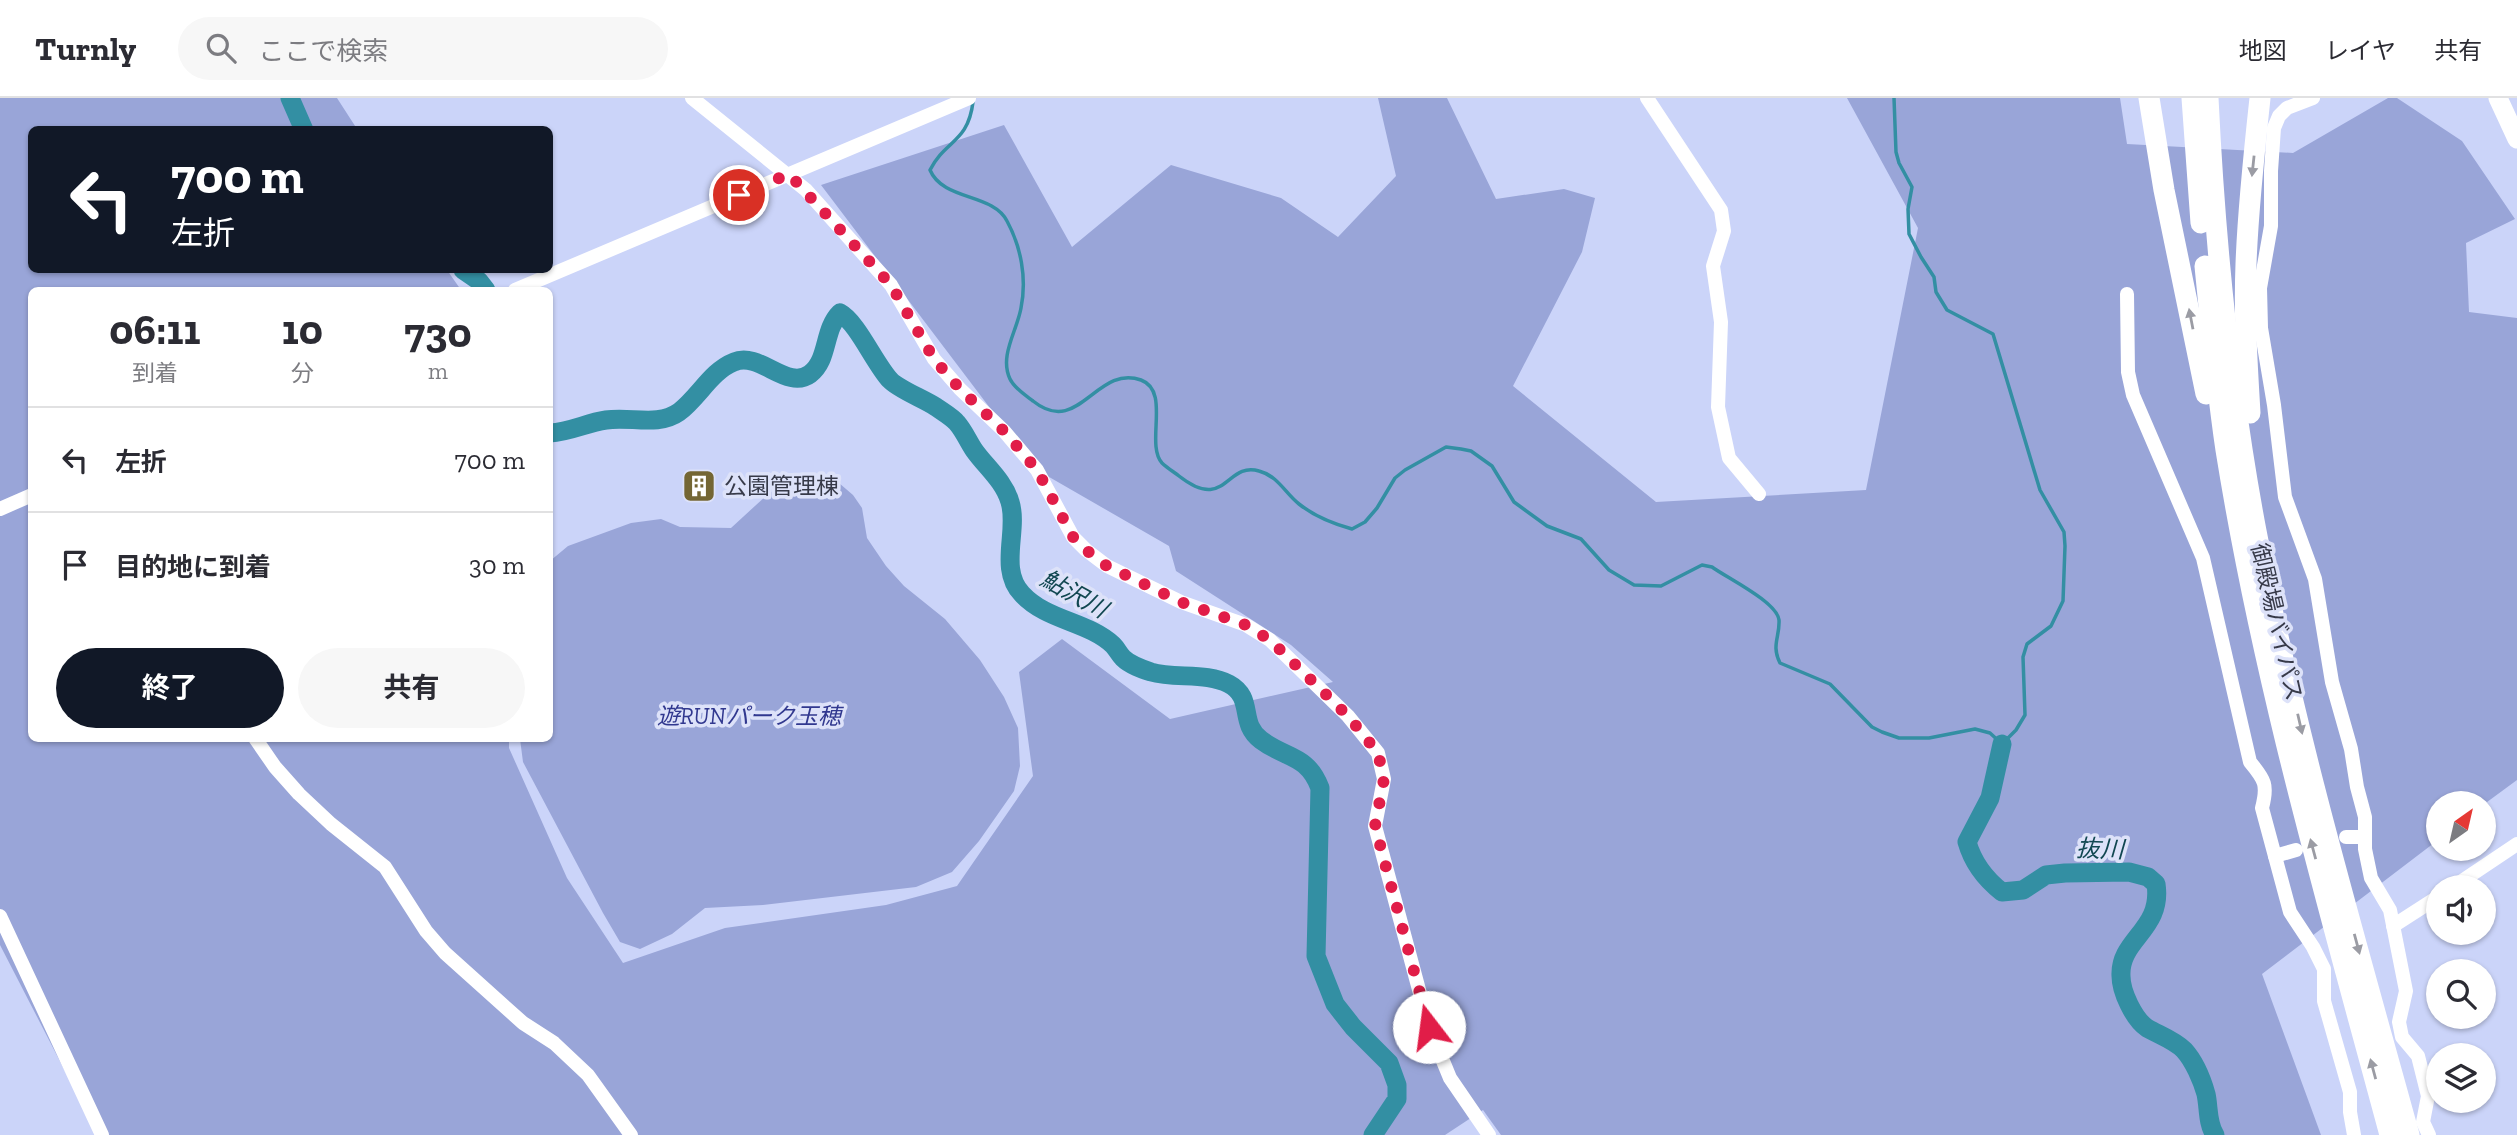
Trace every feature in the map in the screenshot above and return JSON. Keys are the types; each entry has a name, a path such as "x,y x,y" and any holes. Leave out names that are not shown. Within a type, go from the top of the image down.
{"highway":[{"path":"2149,98 2164,190 2202,374 2249,576"},
{"name":"御殿場バイパス","path":"2192,98 2214,355 2226,450 2249,576 2296,784 2390,1135"},
{"name":"御殿場バイパス","path":"2208,98 2217,241 2228,351 2256,532 2312,777 2409,1135"},
{"path":"2260,98 2250,188 2245,331 2252,452 2273,610"}],"main road":[{"path":"2498,98 2517,139"}],"street":[{"path":"692,98 789,174 891,285 934,359 960,389 1004,431 1037,470 1073,537 1086,550 1107,566 1181,602 1246,625 1270,640 1348,716 1378,753 1384,779 1375,826 1429,1027 1450,1079 1489,1135"},
{"path":"522,287 969,98"},
{"path":"1647,98 1721,210 1724,231 1713,266 1721,322 1718,407 1729,457 1759,494"},
{"path":"2313,98 2287,108 2279,116 2274,128 2271,226 2260,288 2260,318 2274,405 2281,475 2315,579 2332,682 2351,749 2365,817 2364,837 2371,878 2390,910 2406,992 2399,1022 2402,1037 2418,1056 2428,1096 2423,1122 2429,1135"},
{"path":"2127,294 2128,372 2133,395 2203,558 2250,762 2263,777 2266,792 2262,808 2290,912 2324,969 2323,1001 2350,1092 2354,1135"},
{"path":"0,509 28,497"},
{"path":"259,742 275,767 299,794 331,824 385,867 426,931 445,953 523,1023 554,1043 588,1075 631,1135"},
{"path":"2346,837 2364,837"},
{"path":"2471,875 2517,844"},
{"path":"2275,856 2296,850"},
{"path":"2393,926 2426,905"},
{"path":"0,916 102,1135"}],"green space":[{"path":"0,98 337,98 355,126 28,126 28,273 449,273 459,287 28,287 28,742 509,742 509,748 567,878 623,963 725,928 886,905 957,886 1033,776 1019,672 1062,639 1170,719 1333,682 1291,645 1176,571 1169,546 1037,470 821,185 1004,125 1072,247 1171,165 1281,198 1338,237 1396,176 1378,98 1447,98 1496,199 1564,189 1595,198 1582,252 1513,386 1656,502 1866,490 1918,228 1847,98 2120,98 2127,144 2293,153 2388,98 2397,98 2462,141 2515,219 2466,243 2469,312 2517,318 2517,780 2496,795 2496,791 2426,791 2426,849 2262,974 2321,1135 1501,1135 1483,1110 1445,1135 98,1135 0,945"},
{"name":"遊RUNパーク玉穂","path":"812,480 839,483 853,495 862,508 867,538 886,566 904,586 945,619 980,660 1004,697 1018,728 1020,766 1014,791 979,841 952,872 916,887 763,905 705,908 672,934 640,949 620,942 523,762 520,742 553,742 553,558 568,546 631,523 661,519 680,527 731,528 768,494 788,482"}],"waterway":[{"name":"鮎沢川","path":"290,98 302,126"},
{"path":"973,102 961,134 942,152 930,170 936,180 946,187 1000,212 1012,231 1022,263 1023,297 1008,352 1007,370 1014,385 1033,401 1049,410 1063,411 1076,406 1112,382 1125,378 1141,380 1150,386 1155,395 1157,454 1162,463 1179,476 1195,486 1207,489 1216,488 1248,470 1266,473 1311,512 1352,529 1365,522 1395,478 1405,470 1446,447 1471,451 1492,466 1514,502 1547,526 1581,539 1609,570 1634,585 1661,586 1702,565 1712,567 1750,591 1770,606 1779,620 1776,651 1780,663 1830,684 1872,727 1899,738 1929,738 1975,729 1990,733 2002,744 2016,730 2025,715 2023,657 2027,644 2051,626 2063,601 2064,532 2040,490 1993,334 1947,310 1936,292 1934,277 1909,234 1908,209 1912,187 1896,152 1894,98"},
{"name":"鮎沢川","path":"467,273 484,287"},
{"name":"鮎沢川","path":"553,433 606,420 653,420 671,416 679,412 712,378 734,362 754,362 783,375 801,378 816,368 831,328 840,313 846,318 890,380 955,421 1004,487 1012,513 1011,573 1022,594 1043,610 1103,637 1129,663 1160,674 1211,678 1229,684 1242,696 1254,733 1270,746 1302,763 1315,777 1320,788 1316,956 1335,1004 1353,1027 1389,1063 1397,1085 1397,1099 1373,1135"},
{"name":"抜川","path":"2002,744 1990,798 1967,842 1976,863 2002,892 2023,890 2046,875 2065,873 2129,872 2148,877 2156,884 2153,913 2122,963 2123,990 2142,1024 2180,1046 2191,1060 2204,1089 2209,1120 2215,1135"}],"place":[{"name":"公園管理棟","path":"699,486"}],"route":[{"path":"739,195 789,174 891,285 934,359 960,389 1004,431 1037,470 1073,537 1086,550 1107,566 1181,602 1246,625 1270,640 1348,716 1378,753 1384,779 1375,826 1429,1027"}]}
